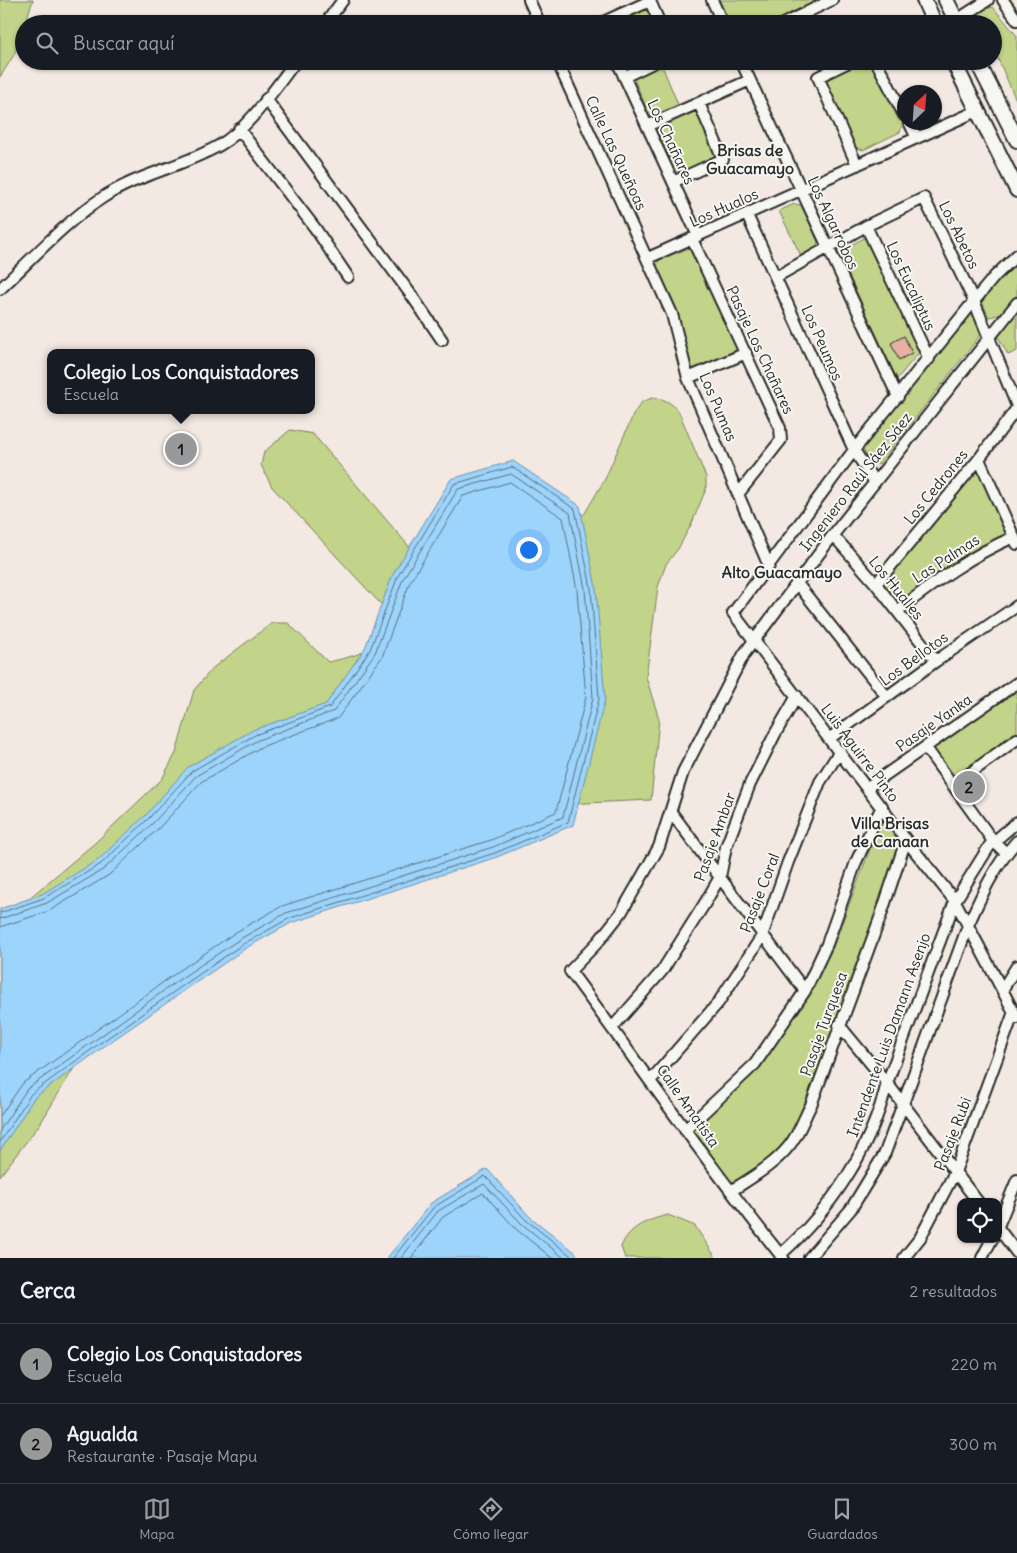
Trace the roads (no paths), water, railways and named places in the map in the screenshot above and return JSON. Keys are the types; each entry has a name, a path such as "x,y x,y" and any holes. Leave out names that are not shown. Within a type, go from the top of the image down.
{"main road":[{"path":"924,0 931,15"},
{"path":"946,0 954,15"},
{"path":"957,70 1017,190"},
{"path":"982,70 1017,140"}],"street":[{"path":"332,15 343,0"},
{"path":"529,0 536,15"},
{"path":"617,15 650,0 656,15"},
{"path":"712,0 719,15"},
{"path":"801,15 832,0"},
{"path":"967,15 988,0"},
{"path":"1003,0 1017,20"},
{"path":"0,289 73,220 103,197 133,181 220,145 240,129 289,70"},
{"name":"Calle Las Queñoas","path":"561,70 648,258"},
{"name":"Los Chañares","path":"621,70 673,182 695,238"},
{"path":"624,77 638,70"},
{"name":"Los Algarrobos","path":"745,70 898,397"},
{"path":"834,70 818,78 857,165"},
{"path":"881,70 897,102"},
{"path":"647,126 750,80"},
{"path":"266,99 412,296 442,340"},
{"path":"673,182 723,159 699,103"},
{"name":"Los Hualos","path":"648,258 977,111"},
{"path":"240,129 315,228 348,277"},
{"path":"913,130 917,138"},
{"name":"Los Abetos","path":"776,277 866,226 924,198 974,301"},
{"name":"Los Peumos","path":"747,215 854,450 874,481"},
{"name":"Los Eucaliptus","path":"866,226 929,359"},
{"name":"Pasaje Los Chañares","path":"695,238 780,428 781,440 739,493"},
{"name":"Ingeniero Raúl Sáez Sáez","path":"733,612 854,450 974,301 995,276 1017,255"},
{"name":"Los Pumas","path":"648,258 672,314 688,378 769,566"},
{"path":"974,301 1017,407"},
{"name":"Ingeniero Raúl Sáez Sáez","path":"570,971 598,942 621,913 659,847 683,772 744,654 796,582 874,481 1017,303"},
{"path":"688,378 746,353"},
{"name":"Los Cedrones","path":"876,584 979,458 1017,407"},
{"path":"979,458 1015,540"},
{"name":"Los Hualles","path":"832,535 876,584 936,661"},
{"name":"Las Palmas","path":"897,611 930,585 990,548 1015,540"},
{"path":"796,582 887,697"},
{"name":"Los Bellotos","path":"830,738 936,661 1017,606"},
{"name":"Luis Aguirre Pinto","path":"733,612 868,787 906,840 955,901 969,923 1016,1015"},
{"name":"Pasaje Yanka","path":"868,787 1017,683"},
{"name":"Pasaje Ambar","path":"612,1028 644,993 678,948 720,877 726,847 750,784 774,734 797,696"},
{"path":"954,784 1017,739"},
{"path":"926,748 954,784 993,841 1006,853"},
{"name":"Pasaje Coral","path":"651,1080 718,1003 762,936 788,862 820,782 840,751"},
{"path":"685,1130 755,1064 805,992 827,944 856,862 882,806"},
{"path":"671,812 805,992"},
{"name":"Intendente Luis Damann Asenjo","path":"782,1256 824,1208 852,1168 882,1106 887,1083 955,901 993,841 1017,822"},
{"name":"Pasaje Turquesa","path":"731,1191 772,1164 790,1145 811,1105 880,918 906,840"},
{"path":"809,1258 837,1228 864,1190 885,1153 969,923 984,888 1006,853 1017,841"},
{"path":"1002,990 1017,966"},
{"name":"Calle Amatista","path":"570,971 651,1080 685,1130 782,1256"},
{"name":"Pasaje Rubi","path":"904,1258 920,1238 955,1172 1016,1015"},
{"path":"839,1025 887,1083 975,1198"},
{"path":"1002,1217 1017,1180"},
{"path":"1002,1232 1017,1253"},
{"path":"982,1258 990,1243"}],"water":[{"path":"513,461 580,506 596,588 605,699 573,825 497,857 291,923 246,948 106,1045 34,1098 0,1151 0,909 42,894 98,860 146,815 188,767 253,730 326,704 365,648 393,574 451,479"},
{"path":"487,1169 529,1216 576,1253 576,1258 387,1258 431,1203"}],"place":[{"name":"Colegio Los Conquistadores","path":"181,449"},
{"name":"Agualda","path":"969,787"}],"district":[{"name":"Brisas de Guacamayo","path":"750,159"},
{"name":"Alto Guacamayo","path":"782,572"},
{"name":"Villa Brisas de Canaan","path":"890,832"}]}
